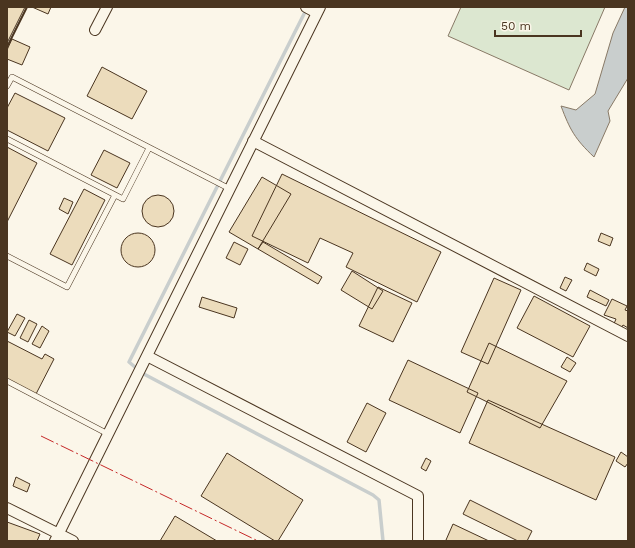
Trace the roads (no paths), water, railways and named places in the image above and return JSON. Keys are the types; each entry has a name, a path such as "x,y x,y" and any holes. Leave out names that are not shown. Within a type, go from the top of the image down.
{"street":[{"path":"95,30 107,7"},
{"path":"57,537 319,10 306,7"},
{"path":"253,141 628,336"},
{"path":"147,356 418,496 418,541"},
{"path":"7,508 57,537 73,541"}],"lane":[{"path":"7,86 12,77 230,189"},
{"path":"7,139 123,199 149,148"},
{"path":"7,256 67,287 115,195"},
{"path":"7,381 108,434"}],"waterway":[{"path":"307,8 129,362 142,373 373,495 379,500 383,541"}]}
